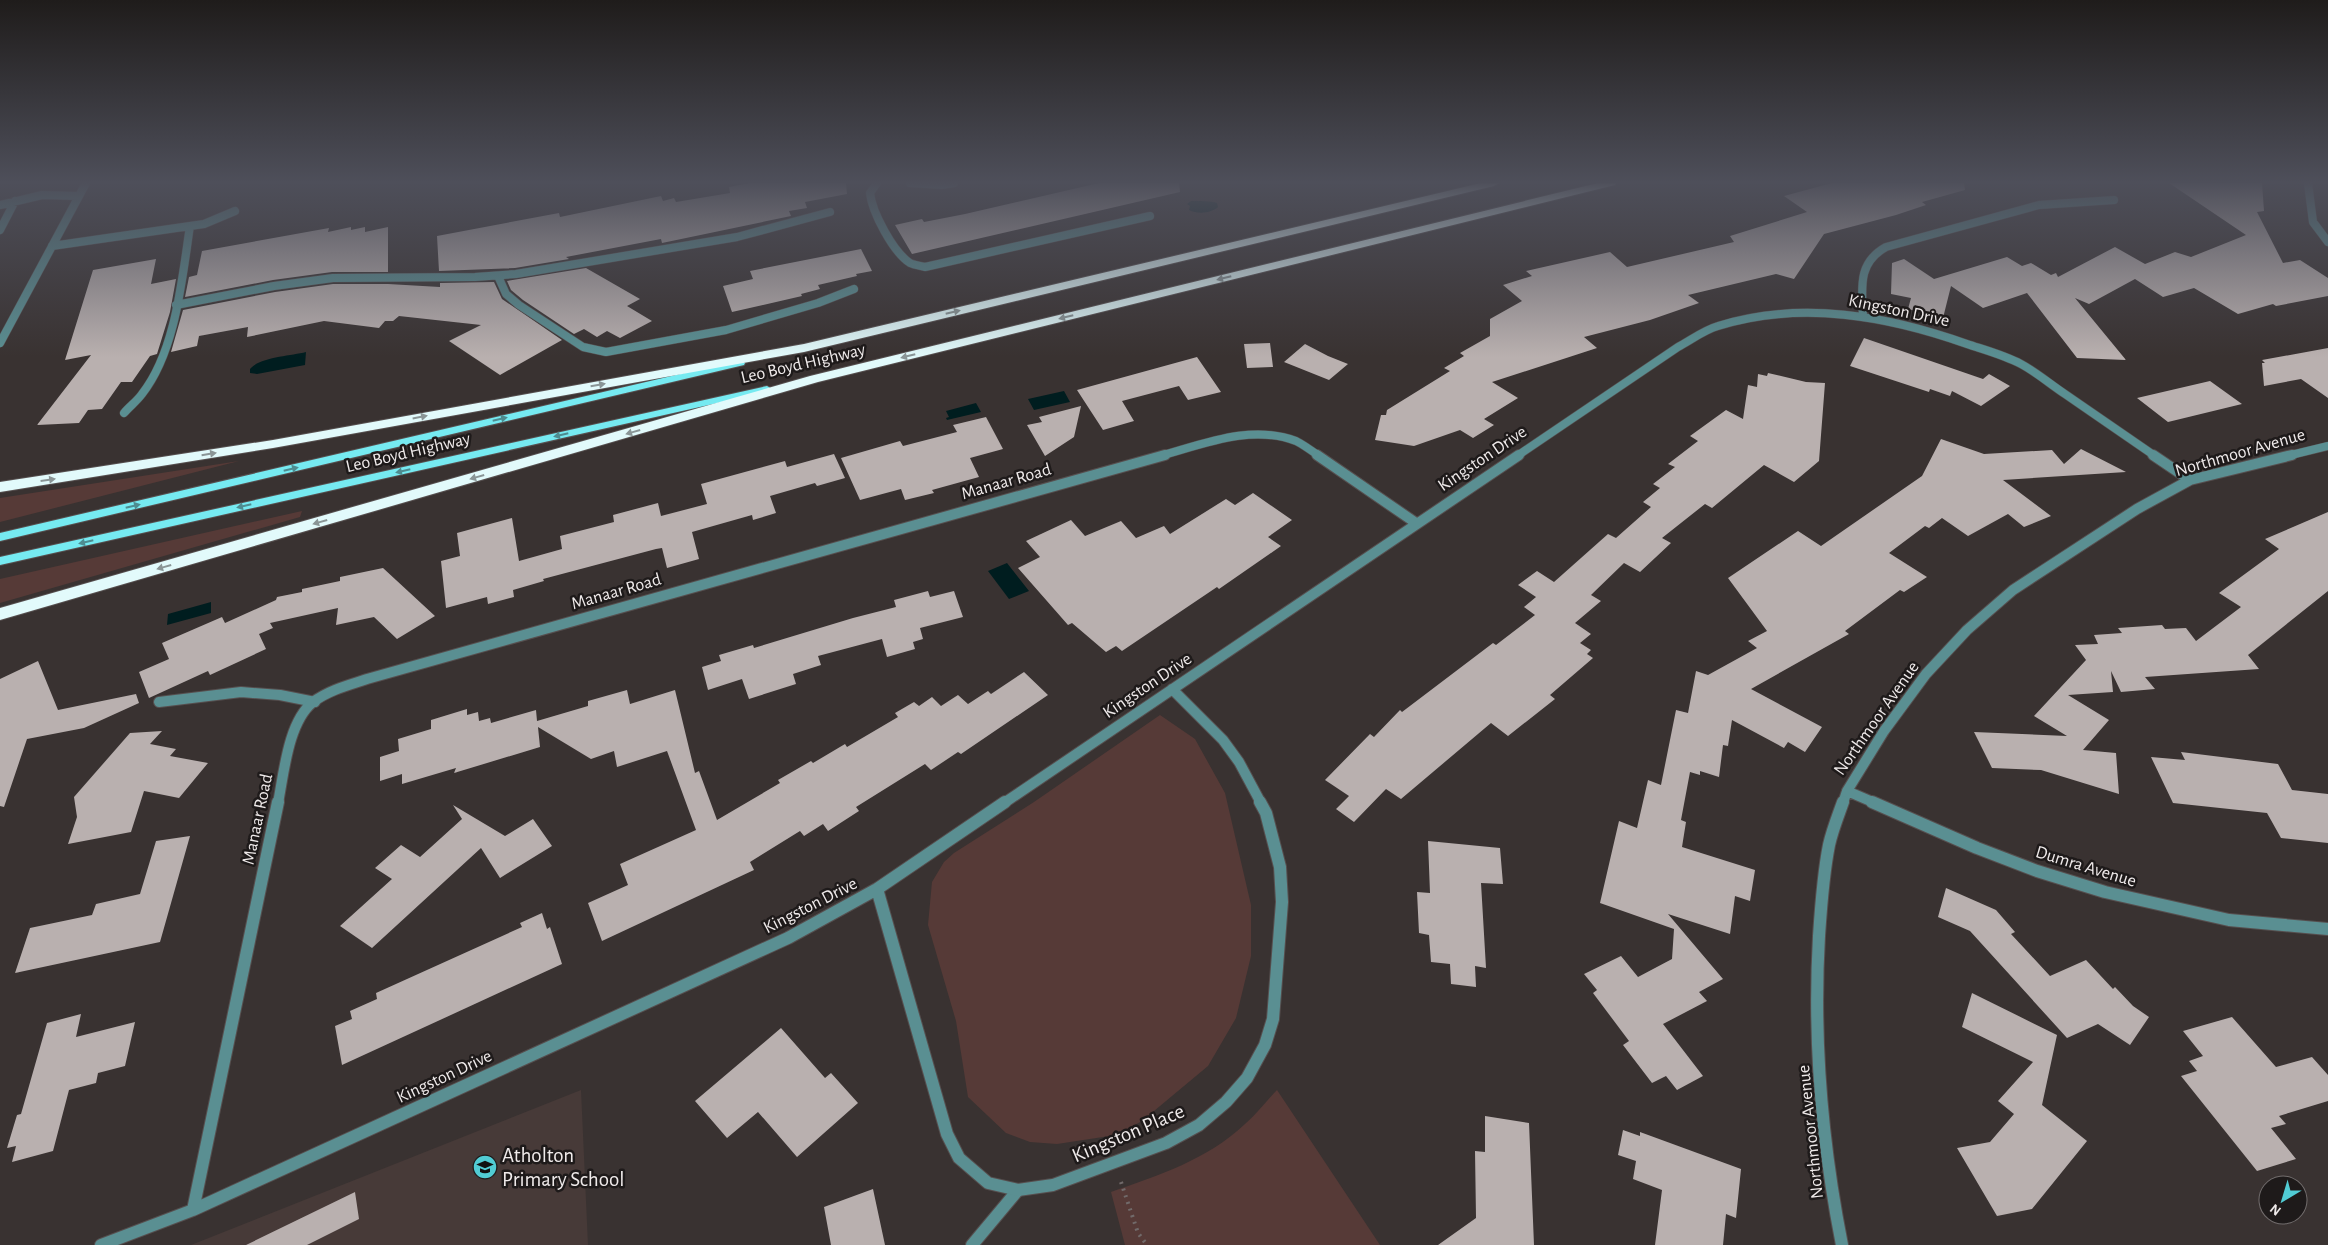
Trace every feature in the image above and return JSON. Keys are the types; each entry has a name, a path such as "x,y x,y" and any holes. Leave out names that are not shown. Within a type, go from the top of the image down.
{"highway":[{"name":"Leo Boyd Highway","path":"804,348 1251,241"},
{"name":"Leo Boyd Highway","path":"814,379 1375,241"},
{"path":"0,487 272,444 804,348"},
{"path":"0,614 814,379"}],"main road":[{"name":"Leo Boyd Highway","path":"0,537 804,348"},
{"name":"Leo Boyd Highway","path":"0,561 814,379"}],"street":[{"path":"0,343 55,241"},
{"path":"52,246 86,241"},
{"path":"124,413 143,393 161,360 176,305 187,241"},
{"path":"176,305 310,280 366,276 431,279 498,276 721,241"},
{"path":"890,241 910,263 925,267 1039,241"},
{"path":"1862,317 1865,272 1868,262 1886,247 1907,241"},
{"path":"498,276 506,294 519,305 583,347 606,352 726,330 818,303 854,289"},
{"name":"Kingston Drive","path":"102,1245 193,1210 788,938 878,890 1416,522 1678,347 1716,327 1769,315 1798,313 1862,317 1938,334 2021,364 2063,391 2190,480"},
{"name":"Manaar Road","path":"193,1210 292,737 302,715 315,702 333,691 367,679 1232,436 1257,433 1279,435 1298,442 1416,522"},
{"name":"Northmoor Avenue","path":"1842,1245 1829,1170 1822,1098 1816,992 1821,906 1829,844 1847,791 1884,732 1926,674 1967,630 2014,590 2070,551 2144,504 2190,480 2328,446"},
{"name":"Kingston Place","path":"878,890 947,1134 959,1158 988,1183 1018,1190 1053,1185 1166,1143 1199,1125 1226,1102 1247,1078 1265,1046 1274,1019 1282,902 1280,866 1266,813 1239,762 1223,740 1172,689"},
{"path":"159,702 241,692 280,695 315,702"},
{"name":"Dumra Avenue","path":"1847,791 1977,848 2037,871 2105,892 2169,908 2229,920 2328,929"},
{"path":"972,1245 1018,1190"}],"path":[{"path":"1114,1163 1138,1233 1147,1245"}],"shaded area":[{"path":"239,461 0,522 0,498"},
{"path":"302,511 300,517 0,603 0,579"},
{"path":"1160,715 1195,739 1225,793 1251,905 1251,956 1236,1018 1208,1066 1142,1121 1116,1135 1057,1144 1030,1142 1006,1133 968,1097 956,1021 928,925 932,882 944,862 954,853 1034,802"},
{"name":"Atholton Primary School","path":"581,1090 588,1245 191,1245"},
{"path":"1277,1090 1380,1245 1125,1245 1111,1192 1199,1157 1230,1137"}],"water":[{"path":"306,352 305,365 257,374 250,373 250,369 261,362"},
{"path":"1064,391 1070,402 1034,410 1028,399"},
{"path":"976,403 981,412 947,420 946,418 949,417 946,411"},
{"path":"1007,563 1029,591 1009,599 988,571"},
{"path":"211,602 211,613 167,625 168,614"}],"building":[{"path":"257,241 388,241 388,272 332,272 273,280 185,297 189,277 197,275 202,251"},
{"path":"437,241 650,241 566,257 569,259 515,268 439,271"},
{"path":"904,241 968,241 912,254"},
{"path":"1819,241 1794,279 1776,274 1688,295 1699,303 1650,320 1584,337 1597,348 1492,382 1518,398 1484,419 1494,425 1473,438 1460,430 1414,446 1375,440 1381,415 1386,415 1387,410 1450,371 1444,368 1464,356 1460,353 1490,336 1490,319 1522,301 1503,285 1532,276 1526,271 1610,252 1627,267 1734,242"},
{"path":"2231,241 2272,241 2283,263 2300,260 2328,278 2328,296 2276,306 2273,304 2238,314 2194,288 2163,297 2135,279 2089,304 2075,298 2126,360 2077,358 2027,293 1983,308 1951,286 1943,318 1908,309 1911,298 1891,294 1892,263 1904,259 1934,279 2007,257 2022,266 2031,263 2051,275 2056,273 2058,277 2115,247 2145,264 2175,252 2191,257"},
{"path":"861,249 872,271 818,285 820,289 801,294 802,296 732,312 723,286 753,279 750,271"},
{"path":"156,259 151,284 176,279 170,312 157,354 150,356 132,382 121,382 102,409 88,410 79,423 37,425 91,355 65,360 93,270"},
{"path":"586,268 640,299 627,306 652,321 620,338 607,331 597,337 584,329 574,334 523,300 511,290 507,281"},
{"path":"494,282 502,299 562,340 500,375 449,341 481,325 399,316 393,321 385,321 379,328 324,321 247,337 248,327 199,336 197,346 171,352 183,310 275,292 333,284 388,284 440,287 440,283"},
{"path":"1864,338 1983,379 1989,374 2010,386 1981,406 1952,391 1950,396 1930,389 1929,392 1850,366"},
{"path":"1270,343 1273,367 1247,368 1244,344"},
{"path":"1305,344 1348,364 1329,380 1284,362"},
{"path":"2328,348 2328,398 2301,379 2264,386 2262,363 2265,363 2262,360"},
{"path":"1197,357 1221,392 1188,400 1179,386 1122,401 1134,421 1103,430 1077,390"},
{"path":"1768,373 1806,382 1825,383 1819,461 1794,482 1764,465 1712,508 1705,504 1662,538 1671,543 1640,572 1624,563 1591,595 1601,601 1575,623 1591,634 1580,643 1591,650 1587,654 1593,658 1550,695 1555,699 1508,736 1491,723 1401,799 1386,789 1354,822 1336,809 1349,796 1325,780 1370,734 1374,737 1400,710 1402,712 1493,643 1496,645 1535,615 1524,607 1536,597 1518,585 1537,571 1554,582 1608,534 1616,538 1651,507 1643,502 1660,488 1653,484 1675,467 1668,464 1698,441 1690,436 1726,410 1743,419 1748,385 1757,387 1758,374 1767,376"},
{"path":"2210,381 2242,404 2168,422 2137,398"},
{"path":"1081,406 1074,437 1045,456 1027,425 1042,422 1039,417"},
{"path":"986,417 1003,449 970,458 979,477 932,490 934,493 905,500 901,489 860,500 841,458 900,441 903,446 957,432 953,425"},
{"path":"1941,439 1984,454 2052,450 2064,464 2081,449 2126,472 2003,480 2051,516 2024,527 2008,514 1968,536 1942,518 1929,528 1925,526 1889,553 1927,577 1904,592 1900,590 1845,631 1849,634 1751,689 1822,727 1805,752 1788,742 1784,748 1732,720 1728,746 1723,745 1719,777 1700,771 1700,775 1690,772 1681,820 1686,822 1682,847 1755,870 1750,901 1735,896 1730,934 1668,914 1723,979 1699,992 1707,1001 1663,1024 1703,1076 1677,1090 1666,1076 1652,1083 1623,1045 1629,1041 1593,993 1597,990 1584,974 1621,956 1638,977 1672,959 1674,929 1600,903 1619,821 1637,828 1648,780 1661,785 1676,710 1688,713 1696,671 1708,675 1757,648 1748,641 1767,631 1728,578 1798,531 1821,546 1922,476"},
{"path":"834,454 845,478 817,486 815,483 770,496 776,513 753,520 752,515 692,532 699,559 667,568 662,548 656,549 543,579 544,581 513,590 514,597 488,604 487,597 446,608 441,561 460,556 457,533 512,518 519,561 562,549 560,536 614,522 613,515 658,503 661,516 707,504 701,484 785,461 787,467"},
{"path":"1253,493 1292,520 1268,537 1281,546 1219,589 1217,587 1122,651 1116,646 1106,652 1072,623 1068,625 1018,568 1040,557 1026,541 1071,520 1085,536 1121,521 1136,538 1164,526 1170,534 1226,499 1235,505"},
{"path":"2328,512 2328,591 2248,655 2259,669 2145,677 2155,689 2121,692 2111,671 2113,692 2068,695 2109,720 2083,750 2116,753 2119,794 2041,770 1992,768 1974,732 2067,736 2034,716 2086,660 2075,645 2098,644 2094,635 2122,633 2118,628 2162,625 2165,629 2186,628 2196,641 2241,607 2219,593 2279,549 2265,539"},
{"path":"383,568 435,616 397,639 374,617 336,625 338,608 270,623 273,628 259,634 266,649 210,675 208,671 149,698 139,672 169,659 162,643 222,617 225,623 276,600 277,597 302,592 302,589 340,581 340,577"},
{"path":"928,591 930,597 954,591 963,617 920,628 923,639 913,642 915,649 887,657 882,639 818,656 821,665 793,674 796,684 749,699 742,679 708,690 702,667 721,661 719,655 753,645 754,648 896,607 894,600"},
{"path":"38,661 58,710 136,694 139,703 84,728 27,739 4,807 0,806 0,679"},
{"path":"1024,672 1048,695 961,754 958,752 931,770 925,764 856,807 859,811 828,831 823,824 804,836 800,831 750,862 754,870 602,941 588,903 628,885 620,864 696,830 667,751 617,767 614,751 591,759 538,727 540,747 454,773 456,768 402,784 402,774 380,781 380,757 399,751 398,739 431,729 431,720 467,709 467,715 478,712 479,721 490,718 491,723 536,710 537,721 588,706 588,701 627,690 630,704 675,690 695,773 699,771 717,820 780,783 778,780 811,761 813,763 845,744 847,747 898,717 895,713 914,702 919,706 932,697 941,706 958,695 968,704 988,691 991,694"},
{"path":"162,731 150,744 176,749 170,756 208,763 179,798 144,791 131,832 68,844 77,817 74,797 130,733"},
{"path":"2181,752 2278,764 2292,790 2328,794 2328,843 2281,838 2267,813 2173,803 2151,757 2185,760"},
{"path":"453,805 505,836 533,819 552,846 500,878 481,848 372,948 340,926 392,879 375,868 401,845 420,857 462,819"},
{"path":"190,836 160,942 15,973 30,928 92,915 96,904 140,894 156,841"},
{"path":"1428,841 1500,848 1503,884 1481,883 1486,968 1475,966 1476,987 1451,984 1450,964 1431,962 1429,935 1419,933 1417,892 1430,893"},
{"path":"1946,888 1996,910 2015,932 2011,934 2050,976 2086,960 2113,989 2115,987 2133,1006 2149,1017 2130,1045 2098,1024 2067,1038 1970,931 1938,917"},
{"path":"542,913 547,929 550,927 562,964 342,1065 335,1026 352,1019 350,1011 377,999 376,993 522,927 520,923"},
{"path":"1972,993 2057,1035 2042,1105 2087,1141 2032,1209 1997,1216 1957,1148 1990,1142 2014,1114 1998,1101 2033,1062 1962,1027"},
{"path":"81,1014 76,1037 135,1022 125,1066 98,1073 96,1083 69,1090 53,1151 12,1162 16,1146 7,1148 17,1115 21,1114 47,1023"},
{"path":"2232,1017 2276,1067 2312,1057 2328,1075 2328,1101 2279,1116 2286,1124 2271,1128 2296,1159 2257,1171 2181,1076 2197,1071 2189,1061 2203,1056 2183,1031"},
{"path":"781,1028 825,1078 831,1073 858,1103 797,1157 758,1112 727,1138 695,1101"},
{"path":"1485,1116 1529,1123 1534,1245 1438,1245 1476,1218 1475,1151 1485,1152"},
{"path":"1623,1130 1640,1136 1640,1132 1741,1169 1736,1218 1726,1214 1723,1245 1655,1245 1662,1190 1633,1179 1636,1161 1618,1155"},
{"path":"873,1189 885,1245 831,1245 824,1207"},
{"path":"355,1192 359,1219 307,1245 246,1245"}],"place":[{"name":"Atholton Primary School","path":"485,1167"}]}
